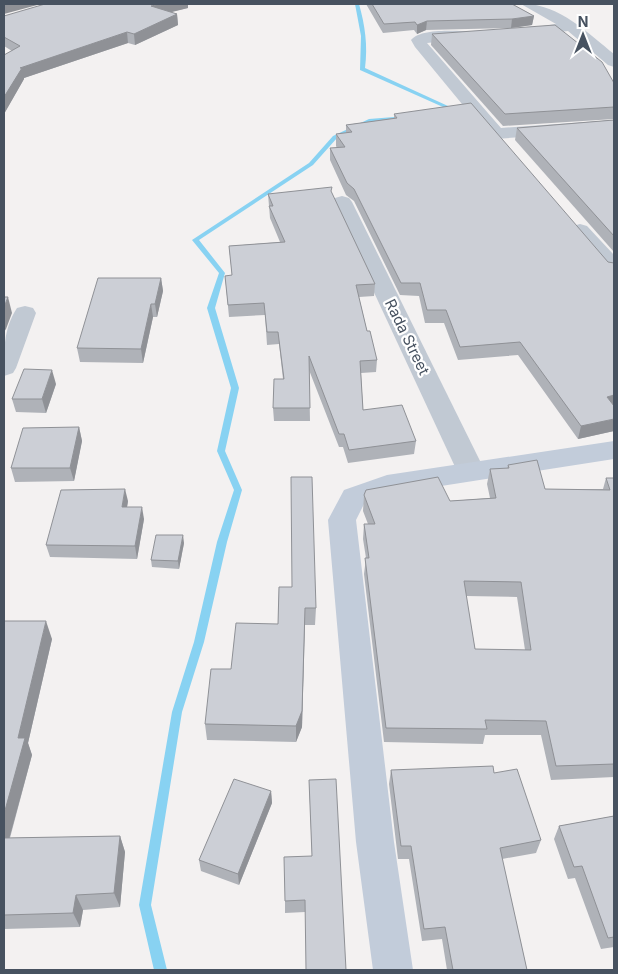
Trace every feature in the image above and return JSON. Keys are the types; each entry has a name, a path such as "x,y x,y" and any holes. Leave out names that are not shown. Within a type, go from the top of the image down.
{"street":[{"path":"528,4 571,26 614,62"},
{"path":"511,34 571,26"},
{"path":"483,35 426,37 419,40 420,44 509,148"},
{"path":"496,134 614,125"},
{"name":"Rada Street","path":"342,202 471,471"},
{"path":"567,215 614,268"},
{"path":"4,368 26,313"},
{"path":"393,970 374,842 342,520 354,497 386,485 614,450"}],"building":[{"path":"45,4 161,4 151,6 177,14 134,34 127,32 20,68 22,68 4,97 4,55 20,46 4,37 4,16"},
{"path":"372,4 512,4 534,16 512,19 427,21 417,25 415,22 384,24"},
{"path":"555,25 602,62 614,83 614,107 505,114 432,34"},
{"path":"471,103 608,262 614,263 614,395 607,397 614,406 614,419 581,426 520,342 460,347 446,310 427,310 420,283 401,283 354,189 347,183 330,148 345,147 336,134 352,132 346,125 397,118 394,114"},
{"path":"614,120 614,236 517,128"},
{"path":"332,187 331,191 375,284 356,285 367,331 370,331 377,360 360,361 363,410 402,405 416,441 349,450 344,434 339,434 309,356 310,408 273,408 274,379 284,379 278,332 267,332 264,303 228,305 225,276 232,275 229,246 285,242 269,206 273,206 268,194"},
{"path":"98,278 161,278 155,304 151,304 141,349 77,348"},
{"path":"4,297 8,297 4,307"},
{"path":"24,369 52,370 42,399 12,399"},
{"path":"79,427 70,468 11,468 23,428"},
{"path":"537,460 545,489 610,490 606,478 614,478 614,764 556,766 546,721 485,720 487,729 386,728 365,558 369,558 364,524 375,524 364,495 366,490 438,477 450,501 496,498 490,469 509,468 508,465","holes":["464,581 521,582 531,650 475,649"]},
{"path":"291,477 312,477 316,608 305,608 302,711 296,726 205,724 211,669 231,669 236,623 278,624 279,587 292,587"},
{"path":"125,489 122,507 142,507 135,546 46,545 61,490"},
{"path":"156,535 183,535 178,561 151,560"},
{"path":"4,621 46,621 18,738 25,738 4,814"},
{"path":"493,766 494,773 517,769 541,840 500,848 527,970 453,970 445,927 424,929 411,846 401,846 391,770"},
{"path":"234,779 271,791 238,874 199,860"},
{"path":"336,779 346,970 306,970 305,900 285,901 284,857 312,856 309,780"},
{"path":"614,816 614,937 608,938 582,866 574,867 559,826"},
{"path":"120,836 114,893 76,895 73,913 4,915 4,838"}],"waterway":[{"path":"357,4 363,36 364,53 362,69 446,107 438,115"},
{"path":"160,970 145,905 177,712 199,642 222,542 238,490 221,451 235,388 211,308 222,273 195,240 311,164 335,137 371,120 394,119"}]}
